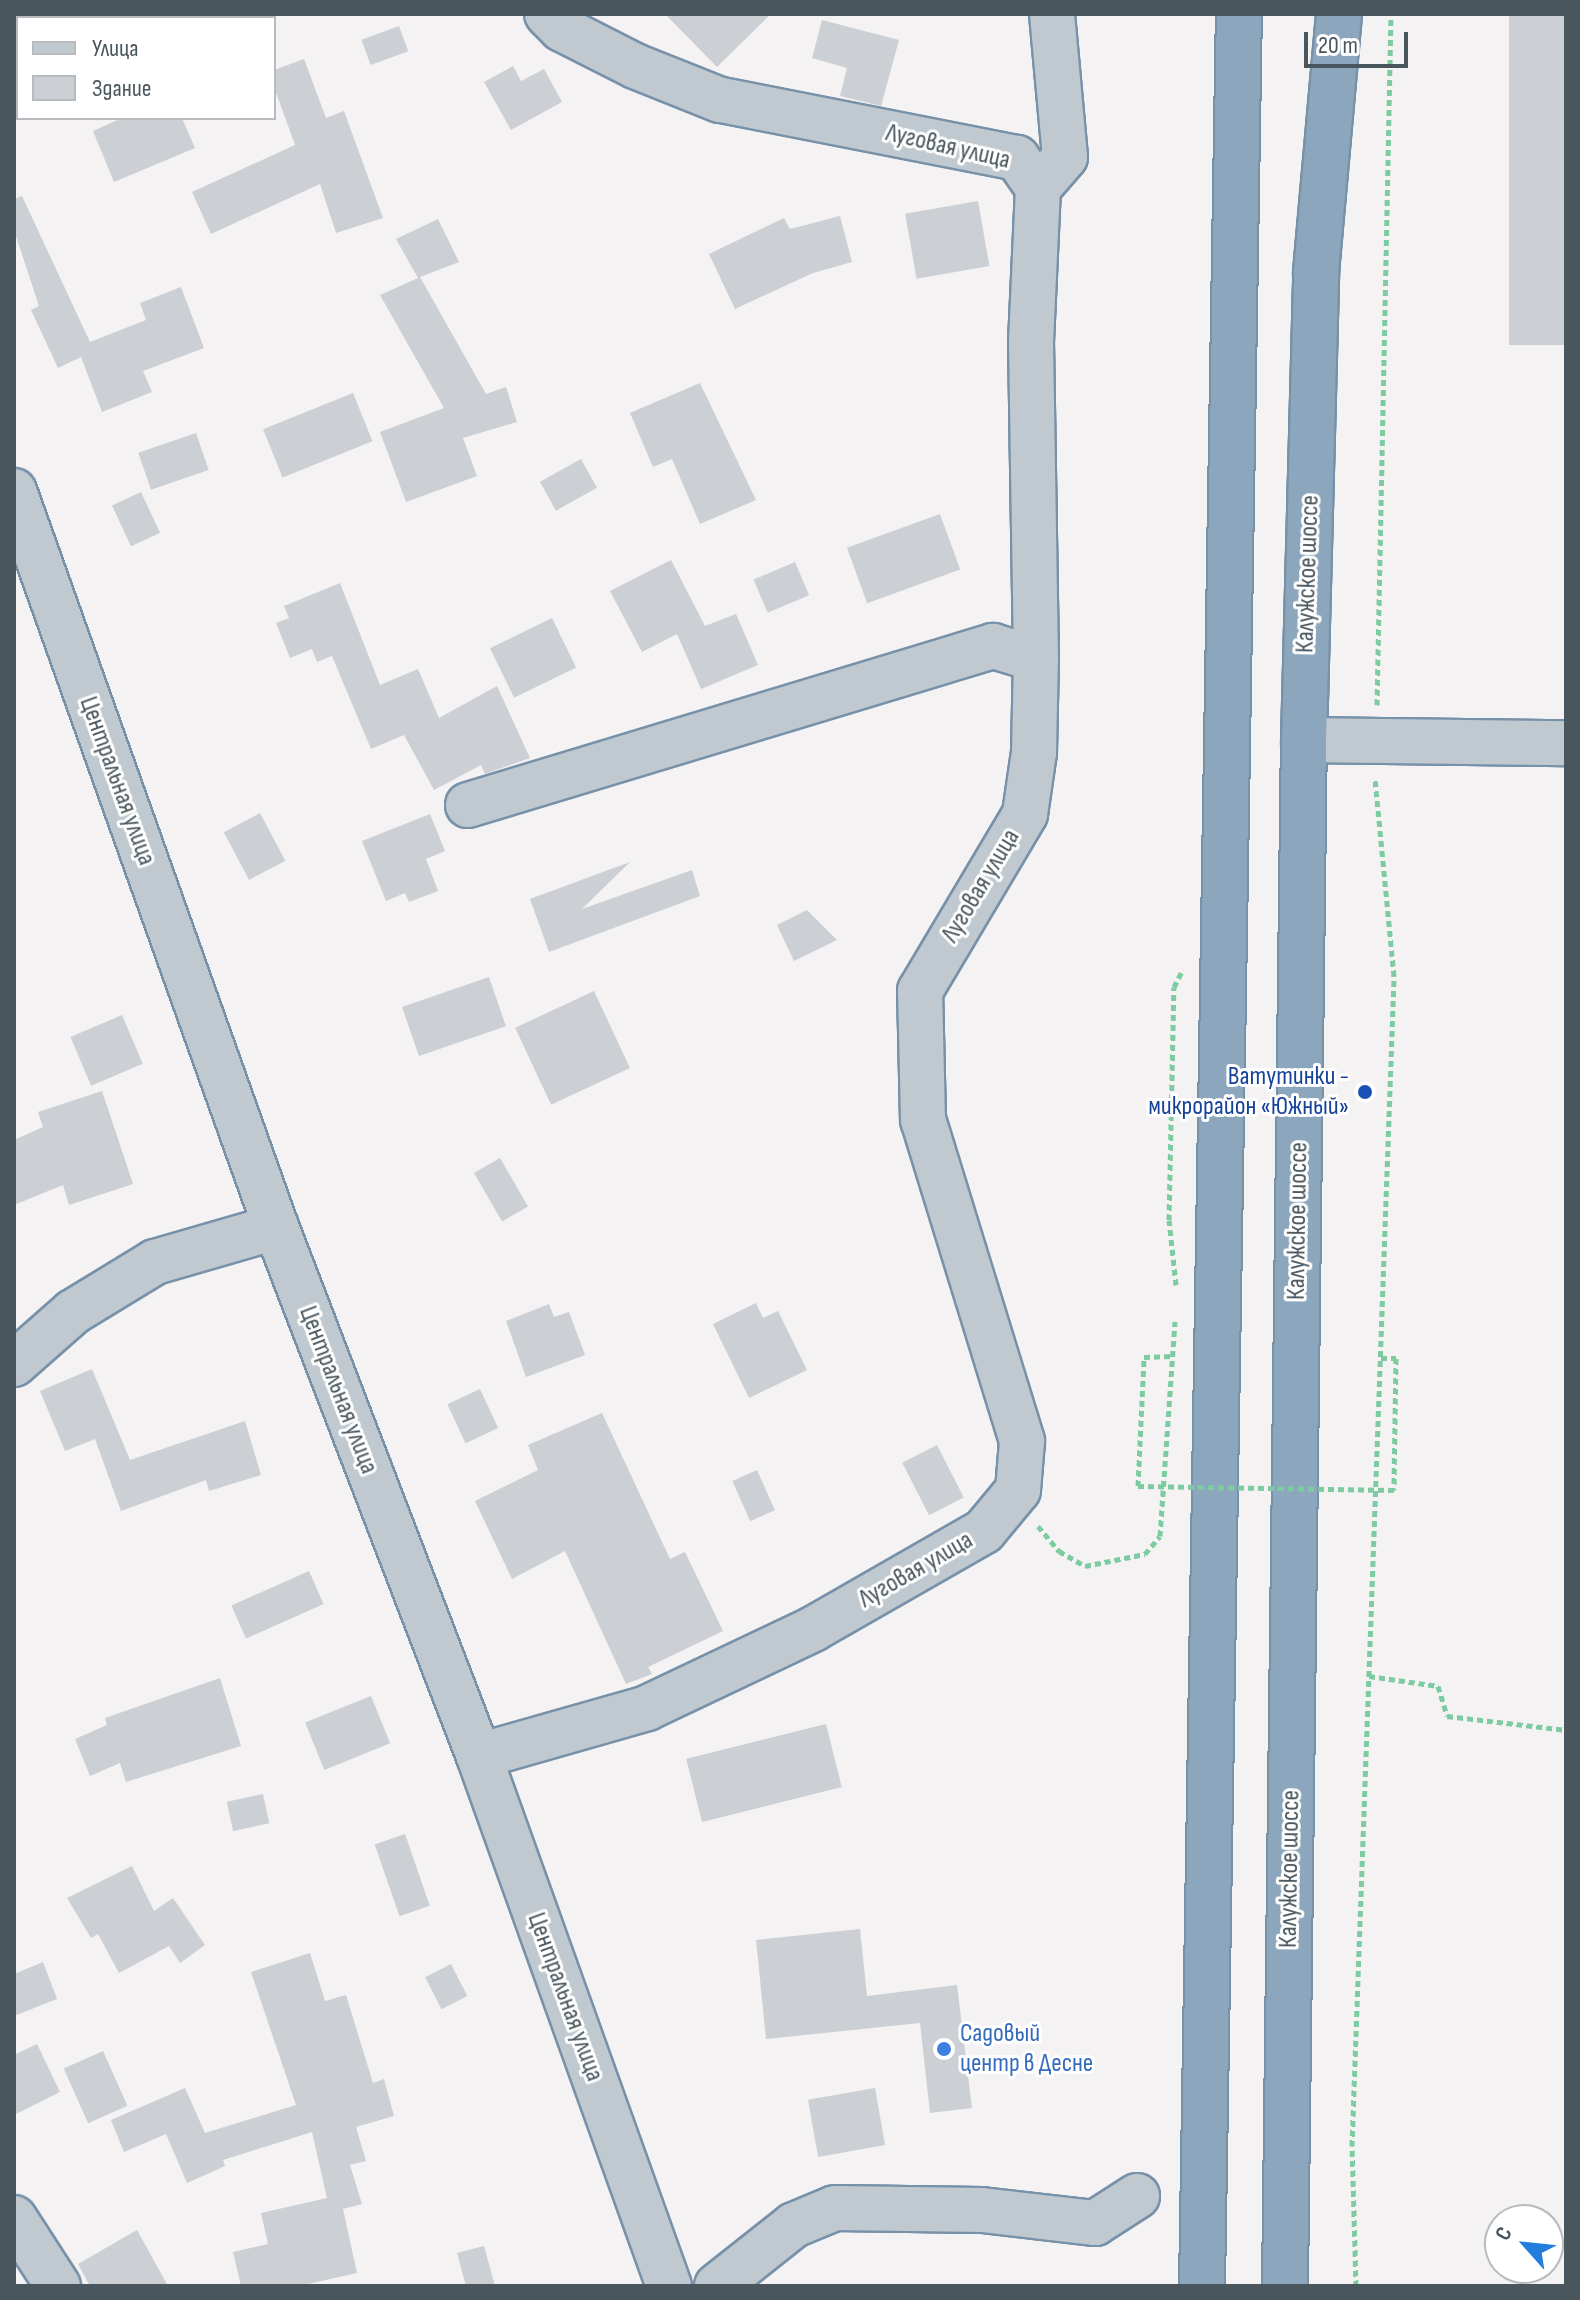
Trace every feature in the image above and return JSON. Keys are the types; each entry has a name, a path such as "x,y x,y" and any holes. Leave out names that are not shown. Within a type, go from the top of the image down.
{"highway":[{"path":"1202,2286 1239,14"},
{"name":"Калужское шоссе","path":"1285,2286 1304,740 1316,272 1339,14"}],"street":[{"name":"Луговая улица","path":"479,1756 647,1708 813,1629 984,1531 1018,1490 1022,1441 923,1120 920,991 1025,814 1034,752 1036,659 1031,342 1038,188 1017,158 720,100 635,66 562,29 547,14"},
{"path":"1038,188 1065,157 1052,14"},
{"name":"Центральная улица","path":"14,491 276,1227 479,1756 669,2286"},
{"path":"468,805 993,646 1036,659"},
{"path":"1304,740 1566,743"},
{"path":"14,1364 73,1312 155,1262 276,1227"},
{"path":"717,2286 794,2225 835,2208 982,2210 1095,2223 1137,2196"},
{"path":"14,2218 58,2286"}],"path":[{"path":"1356,2286 1352,2146 1394,976 1375,813 1391,14"},
{"path":"1177,1293 1169,1220 1174,987 1188,959"},
{"path":"1018,1490 1039,1529 1059,1551 1085,1566 1145,1554 1160,1536 1176,1309"},
{"path":"1173,1356 1144,1357 1138,1486 1394,1490 1396,1358 1381,1358"},
{"path":"1369,1676 1438,1686 1445,1716 1566,1730"}],"building":[{"path":"665,14 771,14 717,67"},
{"path":"1509,14 1566,14 1566,345 1509,345"},
{"path":"822,20 899,40 881,106 840,96 847,68 812,58"},
{"path":"399,26 408,51 371,65 361,40"},
{"path":"304,59 326,118 344,111 383,218 336,233 320,184 211,234 192,192 295,145 276,93 276,69"},
{"path":"513,66 521,81 544,69 562,102 511,130 484,82"},
{"path":"118,120 183,120 195,148 114,182 93,131"},
{"path":"22,196 90,342 146,320 140,303 181,287 204,348 143,371 152,392 102,412 81,357 58,368 31,310 39,306 14,230 14,199"},
{"path":"978,201 989,266 917,279 905,214"},
{"path":"840,216 852,262 813,273 735,309 709,254 784,218 790,229"},
{"path":"438,219 459,262 420,277 486,394 506,387 517,422 463,438 477,476 406,502 380,432 444,408 380,295 418,278 396,239"},
{"path":"700,383 756,500 700,524 672,459 653,467 630,413"},
{"path":"353,393 372,441 283,478 263,429"},
{"path":"196,433 209,470 151,490 138,453"},
{"path":"581,459 597,488 556,511 540,482"},
{"path":"141,492 160,533 131,546 112,506"},
{"path":"940,514 960,569 867,603 847,548"},
{"path":"671,560 705,626 736,614 758,665 701,689 677,634 642,652 610,591"},
{"path":"795,562 809,595 768,613 754,580"},
{"path":"340,583 380,685 418,669 439,718 497,686 530,758 485,774 481,765 434,790 404,735 371,749 332,656 317,662 312,649 290,658 276,623 289,618 284,606"},
{"path":"552,618 576,667 514,698 490,648"},
{"path":"260,813 285,861 249,880 224,832"},
{"path":"430,814 445,851 426,859 438,891 409,902 405,893 386,901 362,841"},
{"path":"630,862 582,909 692,870 700,896 549,952 530,899"},
{"path":"807,910 837,940 794,961 777,925"},
{"path":"489,977 506,1026 419,1056 402,1007"},
{"path":"594,991 630,1068 551,1105 515,1028"},
{"path":"122,1015 143,1064 91,1086 70,1037"},
{"path":"102,1091 133,1184 69,1205 63,1185 14,1205 14,1140 43,1127 38,1112"},
{"path":"500,1158 528,1206 502,1221 474,1173"},
{"path":"756,1303 763,1318 778,1311 807,1370 749,1398 713,1324"},
{"path":"549,1304 554,1317 569,1312 585,1355 526,1377 506,1321"},
{"path":"92,1369 130,1460 245,1421 261,1475 209,1491 206,1480 121,1511 95,1439 65,1451 40,1391"},
{"path":"480,1389 498,1428 466,1443 447,1404"},
{"path":"602,1413 670,1559 685,1552 723,1631 648,1667 652,1674 626,1684 565,1551 512,1579 475,1501 538,1470 528,1445"},
{"path":"937,1445 964,1498 929,1515 902,1463"},
{"path":"757,1470 775,1510 750,1521 732,1481"},
{"path":"309,1571 324,1604 246,1638 231,1606"},
{"path":"220,1678 241,1746 126,1782 120,1763 90,1776 75,1739 107,1725 105,1718"},
{"path":"371,1696 390,1743 324,1770 305,1723"},
{"path":"826,1724 842,1787 702,1822 686,1759"},
{"path":"263,1794 269,1823 233,1831 227,1802"},
{"path":"405,1834 430,1906 399,1916 375,1844"},
{"path":"132,1866 154,1911 173,1898 205,1945 180,1963 169,1946 119,1973 98,1934 91,1938 67,1898"},
{"path":"860,1929 867,1996 957,1985 972,2108 930,2113 920,2023 766,2039 756,1940"},
{"path":"310,1953 325,2001 346,1995 373,2083 384,2079 394,2116 356,2127 366,2161 350,2165 362,2204 343,2209 357,2273 299,2286 241,2286 233,2252 268,2244 261,2213 327,2198 312,2132 223,2160 225,2166 187,2183 166,2134 124,2152 111,2120 185,2088 205,2133 296,2105 251,1972"},
{"path":"43,1962 57,1999 14,2016 14,1974"},
{"path":"451,1964 467,1996 442,2009 425,1977"},
{"path":"37,2044 60,2092 14,2115 14,2055"},
{"path":"103,2051 127,2106 88,2123 64,2068"},
{"path":"875,2088 885,2145 818,2157 808,2100"},
{"path":"137,2230 168,2286 90,2286 78,2264"},
{"path":"484,2246 495,2286 466,2286 457,2253"}],"place":[{"name":"Ватутинки - микрорайон «Южный»","path":"1365,1092"},
{"name":"Садовый центр в Десне","path":"944,2049"}]}
